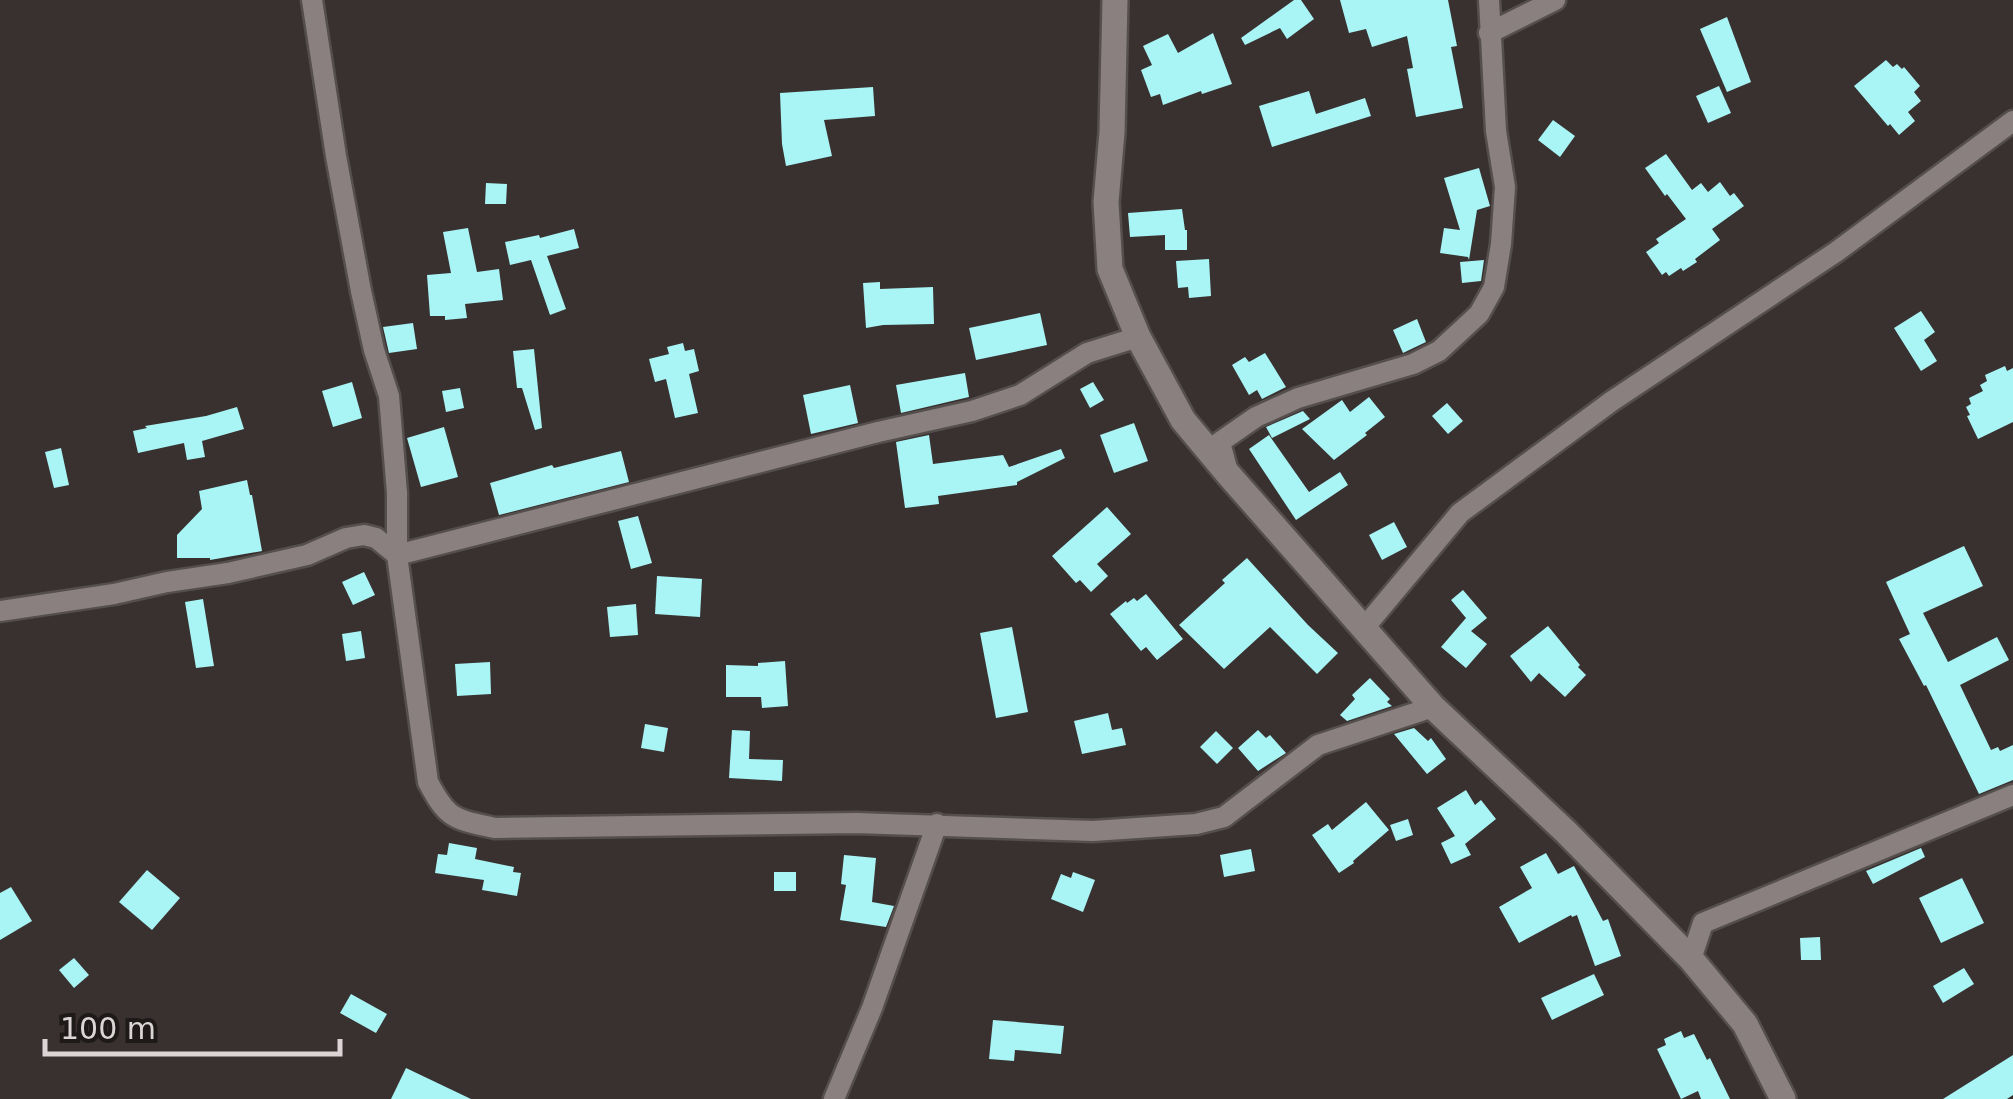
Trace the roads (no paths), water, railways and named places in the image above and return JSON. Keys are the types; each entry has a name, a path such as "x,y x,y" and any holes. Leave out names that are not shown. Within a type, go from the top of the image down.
{"street":[{"path":"312,0 361,291 388,396 397,492 397,555 428,782 442,810 466,822 495,828 937,824 1093,830 1196,824 1224,816 1318,745 1433,707"},
{"path":"1114,0 1112,132 1106,202 1110,269 1138,337 1183,420 1433,707 1566,832 1691,959 1746,1024 1782,1099"},
{"path":"1228,474 1220,442 1256,417 1298,398 1413,364 1439,351 1479,314 1494,287 1505,187 1496,132 1489,0"},
{"path":"1489,33 1556,0"},
{"path":"1364,628 1460,513 1612,401 1836,252 2013,121"},
{"path":"397,555 878,432 972,412 1020,395 1086,352 1138,337"},
{"path":"0,611 228,573 307,555 346,538 376,538 397,555"},
{"path":"1691,959 1702,923 2013,795"},
{"path":"834,1099 872,1008 937,824"}]}
